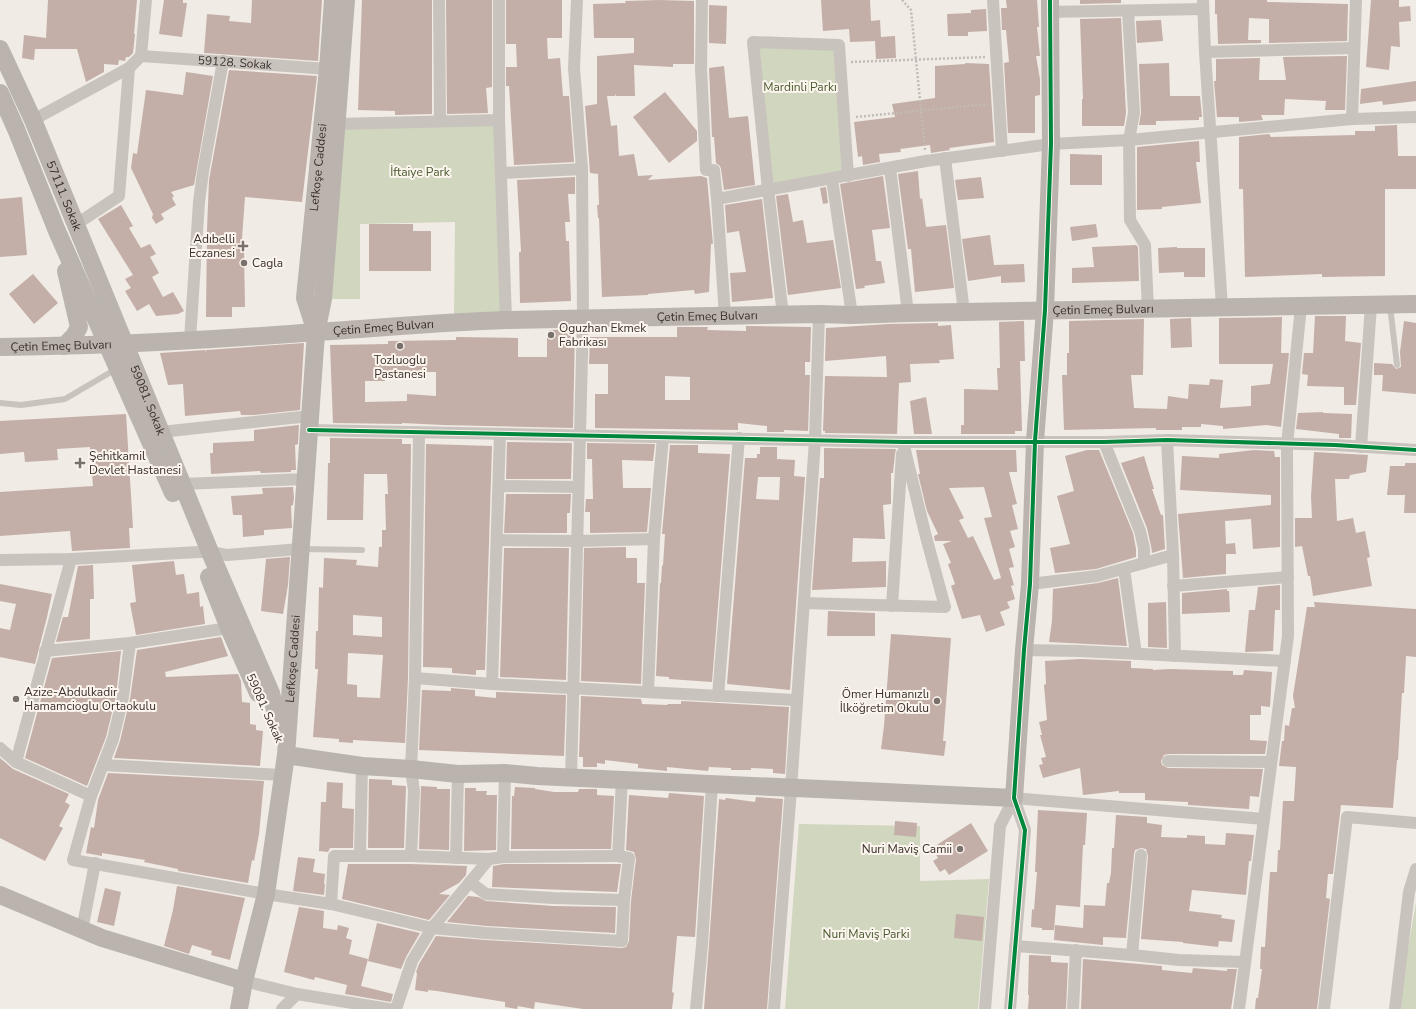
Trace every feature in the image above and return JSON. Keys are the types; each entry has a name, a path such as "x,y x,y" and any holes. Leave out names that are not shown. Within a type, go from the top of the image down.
{"main road":[{"name":"Lefkoşe Caddesi","path":"316,332 305,298 328,69 333,0"},
{"name":"Lefkoşe Caddesi","path":"244,981 266,894 286,754 316,332 323,299 346,0"},
{"path":"286,754 362,766 458,774 505,774 1014,798 1030,584 1035,441 1045,310 1051,144 1049,6"},
{"name":"57111. Sokak","path":"0,49 33,120 75,225 116,344"},
{"path":"0,93 57,231 116,344"},
{"path":"57,231 79,327 74,336 64,346"},
{"name":"Çetin Emeç Bulvarı","path":"0,347 116,344 506,320 1416,304"},
{"name":"59081. Sokak","path":"116,344 119,368 271,693 286,754"},
{"name":"59081. Sokak","path":"116,344 161,432 182,484 229,628 286,754"},
{"path":"0,895 102,938 244,981"},
{"path":"228,1009 244,981"},
{"path":"240,1009 244,981"}],"street":[{"path":"33,120 129,68 141,56 146,0"},
{"path":"439,0 440,121"},
{"path":"499,0 499,120 506,320"},
{"path":"571,778 583,318 582,169 574,68 577,0"},
{"path":"702,0 701,68 706,170 714,170 725,316"},
{"path":"993,0 1002,150"},
{"path":"1352,119 1356,0"},
{"path":"1049,6 1128,11 1203,5 1222,307"},
{"path":"1128,11 1134,113 1129,140 1130,220 1145,245 1148,308"},
{"path":"783,315 753,42 839,45 848,176"},
{"path":"1205,52 1354,48"},
{"name":"59128. Sokak","path":"141,56 328,69"},
{"path":"190,340 199,202 223,61"},
{"path":"75,225 119,196 129,68"},
{"path":"717,199 926,161 1051,144 1129,140 1210,131 1352,119 1416,117"},
{"path":"337,124 499,120"},
{"path":"945,158 964,312"},
{"path":"890,168 908,313"},
{"path":"501,173 582,169"},
{"path":"832,178 852,315"},
{"path":"1361,447 1371,305"},
{"path":"1239,1009 1288,636 1287,445 1301,306"},
{"path":"774,1009 815,440 819,314"},
{"path":"161,432 310,423 418,433 903,442 1104,442 1167,440 1416,450"},
{"path":"411,856 414,791 411,769 416,678 418,433"},
{"path":"492,684 500,434"},
{"path":"648,692 654,539 663,437"},
{"path":"718,696 739,438"},
{"path":"1167,440 1173,556 1175,656"},
{"path":"892,606 903,442"},
{"path":"804,603 945,608 903,442"},
{"path":"1104,442 1140,531 1144,548 1144,563"},
{"path":"182,484 306,480"},
{"path":"499,486 578,487"},
{"path":"497,540 577,541 654,539"},
{"path":"0,560 72,559 204,552 227,555 300,549"},
{"path":"1030,584 1097,576 1173,556"},
{"path":"16,762 45,651 72,559"},
{"path":"1124,569 1136,654"},
{"path":"1174,586 1288,577"},
{"path":"45,651 130,643 229,628"},
{"path":"130,643 122,697 113,739 91,796 73,860 331,904 432,928 486,933 622,941 624,900 629,858 618,856 503,857 489,859 360,855 334,856 331,904"},
{"path":"1024,650 1285,661"},
{"path":"416,678 492,684 796,700"},
{"path":"0,748 16,762 91,796"},
{"path":"1168,761 1271,762"},
{"path":"103,765 283,775"},
{"path":"360,855 362,766"},
{"path":"456,858 458,774"},
{"path":"503,857 505,774"},
{"path":"618,856 622,780"},
{"path":"696,1009 702,945 712,784"},
{"path":"1014,798 1264,819"},
{"path":"1010,1009 1025,830 1014,798"},
{"path":"985,1009 1000,826 1014,798"},
{"path":"1324,1009 1347,817 1416,823"},
{"path":"1132,955 1141,855"},
{"path":"396,1009 412,961 432,928 489,859"},
{"path":"82,930 95,863"},
{"path":"1395,1009 1409,892 1416,869"},
{"path":"470,882 486,894 624,900"},
{"path":"1015,946 1076,950 1179,960 1245,962"},
{"path":"1073,1009 1076,950"},
{"path":"244,981 297,994 389,1009"},
{"path":"282,1009 287,1002 297,994"}],"lane":[{"path":"1390,304 1397,365"},
{"path":"0,402 21,405 65,399 119,368"},
{"path":"300,549 362,550"}],"path":[{"path":"902,0 911,10 926,161"},
{"path":"840,63 996,56"},
{"path":"844,119 998,103"}],"green space":[{"name":"Mardinli Parkı","path":"753,42 839,45 848,176 768,189"},
{"name":"İftaiye Park","path":"499,120 506,320 454,322 455,222 360,224 360,299 323,299 337,124"},
{"name":"Nuri Maviş Parki","path":"799,824 920,826 920,881 989,879 978,1009 785,1009"},
{"path":"1416,902 1416,1009 1401,1009 1403,978"}],"building":[{"path":"48,0 137,0 133,53 129,57 126,57 125,61 119,60 118,65 104,64 104,72 86,82 77,49 35,49 34,60 22,58 24,35 46,38"},
{"path":"164,0 183,0 183,3 187,3 182,37 159,34"},
{"path":"252,0 322,0 318,61 204,53 207,14 230,16 229,21 251,23"},
{"path":"362,0 432,0 432,114 395,115 395,111 358,110"},
{"path":"446,0 492,0 492,87 486,88 488,113 447,114"},
{"path":"506,0 562,0 562,38 547,38 548,59 560,58 563,96 569,96 574,162 514,165 509,86 506,86 506,67 517,67 516,44 506,44"},
{"path":"659,0 694,1 694,64 673,64 673,67 634,65 635,96 616,96 615,94 615,96 607,96 611,126 617,125 619,156 634,154 638,176 653,175 648,180 701,176 707,178 713,244 711,244 709,292 695,294 694,290 648,295 602,297 599,218 597,205 599,205 598,174 590,173 585,106 597,104 597,56 634,53 634,38 594,38 593,4"},
{"path":"821,0 870,0 871,21 880,20 881,37 895,36 896,58 876,59 875,41 850,42 849,29 823,31"},
{"path":"1006,0 1037,0 1039,27 1037,27 1040,56 1036,56 1040,79 1040,95 1035,96 1035,133 1008,133 1004,63 1009,62 1006,30 1002,30 1001,8 1007,8"},
{"path":"1080,0 1121,0 1121,3 1080,4"},
{"path":"1215,0 1267,0 1267,2 1348,4 1347,41 1269,43 1269,19 1249,18 1248,40 1261,40 1261,43 1218,44"},
{"path":"1371,0 1399,0 1399,7 1410,6 1411,21 1399,22 1400,47 1391,46 1389,70 1366,67"},
{"path":"709,5 727,6 726,44 709,43"},
{"path":"986,9 987,31 968,32 968,36 948,36 947,14 971,13 971,10"},
{"path":"1121,18 1126,113 1124,126 1082,126 1083,99 1080,19"},
{"path":"1161,20 1163,41 1137,43 1136,21"},
{"path":"1347,56 1345,110 1325,110 1326,101 1285,99 1284,115 1261,115 1263,120 1239,122 1239,117 1217,117 1214,81 1216,81 1216,59 1260,58 1259,80 1286,80 1283,57"},
{"path":"965,63 989,64 994,142 949,148 950,150 931,153 930,145 900,149 901,152 879,154 880,162 863,165 862,156 858,157 854,122 895,117 892,104 935,98 935,66"},
{"path":"1169,63 1170,96 1200,96 1202,117 1199,117 1199,120 1156,121 1156,125 1139,125 1141,113 1139,64"},
{"path":"724,66 729,118 748,116 755,185 724,190 721,169 716,163 714,137 712,137 709,68"},
{"path":"229,70 317,76 302,202 245,197 241,252 244,252 245,307 232,307 232,317 206,317 209,180"},
{"path":"186,72 213,76 194,185 171,192 174,196 172,198 176,205 161,214 164,219 156,224 152,218 153,214 131,168 133,153 137,154 146,90 183,95"},
{"path":"1416,81 1416,101 1383,105 1382,101 1360,104 1361,89"},
{"path":"665,92 697,131 697,141 669,163 633,117"},
{"path":"1397,125 1398,156 1416,156 1416,189 1385,189 1385,276 1322,277 1322,274 1245,277 1243,189 1239,189 1239,137 1269,134 1271,137 1355,135 1355,131 1375,131 1375,126"},
{"path":"1199,141 1200,162 1196,162 1201,203 1162,207 1162,209 1137,210 1137,147"},
{"path":"1070,154 1102,155 1102,185 1070,185"},
{"path":"918,171 920,199 922,198 926,227 946,225 954,288 915,292 911,249 908,249 898,174"},
{"path":"883,176 890,228 872,230 876,261 881,261 885,283 864,286 865,288 856,289 840,184"},
{"path":"575,177 575,194 568,194 570,222 565,222 566,241 569,241 571,301 520,303 519,252 521,252 517,180"},
{"path":"981,177 984,198 958,200 955,180"},
{"path":"826,187 828,203 823,204 820,188"},
{"path":"788,194 793,222 803,220 807,243 833,240 841,288 788,295 776,196"},
{"path":"22,197 27,255 0,257 0,199"},
{"path":"762,199 773,298 732,302 730,273 746,272 739,231 727,233 725,205"},
{"path":"121,205 133,226 129,228 141,248 150,244 156,254 150,257 159,273 152,277 163,297 173,292 184,311 178,314 156,316 149,304 137,311 125,291 131,288 125,279 133,275 98,219"},
{"path":"369,224 413,224 413,231 431,231 431,271 369,271"},
{"path":"1096,224 1098,237 1072,241 1070,227"},
{"path":"990,235 994,265 1024,264 1025,282 1001,283 1001,276 968,281 962,239"},
{"path":"1136,245 1138,247 1139,281 1072,283 1072,268 1094,267 1092,247"},
{"path":"1158,248 1205,248 1205,277 1184,277 1184,272 1159,273"},
{"path":"33,274 58,303 34,324 9,294"},
{"path":"1315,316 1346,316 1345,341 1361,343 1356,405 1344,405 1344,387 1307,386 1308,375 1302,374 1304,353 1313,353"},
{"path":"1282,317 1281,353 1289,353 1281,427 1266,425 1223,429 1223,426 1201,424 1201,427 1182,427 1182,430 1156,430 1156,428 1064,430 1062,375 1067,375 1069,321 1144,319 1143,375 1131,375 1134,408 1167,409 1168,396 1188,399 1189,384 1209,385 1210,379 1223,380 1220,408 1251,406 1251,386 1270,384 1273,364 1219,364 1219,318"},
{"path":"1191,318 1192,347 1171,348 1170,319"},
{"path":"1024,321 1025,361 1020,361 1022,431 1015,431 1015,434 961,434 961,425 964,425 964,389 998,390 997,368 1000,368 999,322"},
{"path":"1404,321 1416,323 1416,394 1382,391 1383,375 1374,375 1374,363 1392,364 1396,369 1401,367 1400,352"},
{"path":"938,323 938,326 951,325 954,359 939,360 940,363 910,364 911,382 899,383 897,434 825,433 825,431 823,431 825,376 887,377 886,356 825,361 826,328"},
{"path":"746,326 811,327 810,362 805,362 805,375 810,375 808,431 784,430 784,432 767,432 767,426 738,423 738,430 595,428 595,394 608,394 608,364 589,364 590,337 677,337 677,327 708,327 707,330 746,331","holes":["665,376 690,377 690,400 665,400"]},
{"path":"575,329 573,428 402,423 333,423 330,345 388,344 388,341 456,340 456,337 518,338 518,357 547,357 547,338 549,338 549,330","holes":["385,372 436,372 436,396 407,394 407,401 365,402 365,381 385,381"]},
{"path":"304,343 300,410 253,415 241,415 240,411 185,416 183,384 168,385 160,353 205,350 206,352 206,350"},
{"path":"926,397 932,434 914,434 910,401"},
{"path":"1323,412 1352,414 1351,438 1339,438 1339,434 1296,429 1298,413"},
{"path":"126,414 133,528 129,528 130,548 72,551 70,531 0,536 0,492 93,486 90,447 57,449 58,460 25,462 24,452 0,454 0,421"},
{"path":"299,425 298,444 295,445 296,470 291,470 291,472 261,473 260,471 211,474 210,453 213,453 213,443 254,441 254,430"},
{"path":"330,438 402,439 402,444 411,444 408,678 405,743 353,740 353,743 339,742 339,739 313,737 318,669 315,669 316,631 318,631 319,587 323,588 324,558 357,560 356,565 378,567 379,547 382,547 382,530 386,530 385,494 388,494 387,474 364,474 363,520 327,520 328,463 330,463","holes":["353,615 382,617 382,637 353,635","348,653 383,655 380,698 357,697 357,685 347,684"]},
{"path":"507,442 572,443 571,479 506,479"},
{"path":"587,443 655,444 653,461 622,460 623,488 651,488 647,532 590,533 590,512 585,512 586,499 593,499 592,459 587,459"},
{"path":"426,444 492,446 485,670 476,670 476,675 452,673 452,668 423,667"},
{"path":"670,445 698,445 698,453 730,454 712,682 669,679 669,677 656,676 660,583 662,565 663,566 665,534 662,534"},
{"path":"760,447 777,447 777,459 795,460 794,476 805,477 790,690 727,684 745,458 757,458 757,454 760,454","holes":["758,477 780,477 779,500 756,499"]},
{"path":"824,448 896,449 893,473 891,473 891,504 883,505 885,539 853,538 852,562 886,561 886,587 812,590 820,478 824,478"},
{"path":"916,450 1016,450 1017,472 1009,472 1017,504 1012,505 1018,529 1010,531 1015,547 1009,549 1014,567 1009,568 1014,585 1011,586 1015,599 1007,602 1010,608 1000,612 1005,625 986,632 980,615 962,619 951,586 955,584 948,564 951,563 943,544 952,541 935,541 934,536 938,534 927,511 918,474 920,474","holes":["984,487 992,517 984,518 1001,578 994,580 973,536 968,538 959,520 964,518 949,488"]},
{"path":"1087,450 1099,450 1133,533 1136,557 1096,569 1055,573 1050,548 1070,544 1057,496 1074,491 1065,456"},
{"path":"1254,450 1274,451 1275,457 1280,457 1280,547 1253,549 1251,519 1225,521 1226,544 1235,543 1236,554 1226,554 1226,574 1183,578 1178,514 1271,505 1271,495 1180,490 1182,456 1219,458 1219,454"},
{"path":"1314,452 1368,455 1366,472 1350,475 1349,479 1335,479 1337,521 1353,518 1356,533 1365,531 1370,557 1367,558 1372,586 1313,596 1310,576 1308,576 1302,546 1295,547 1295,518 1312,518 1311,496"},
{"path":"1144,456 1154,489 1152,489 1161,515 1163,515 1165,549 1152,553 1147,528 1121,463"},
{"path":"1405,463 1416,463 1416,513 1404,513 1405,495 1387,495 1390,466 1405,466"},
{"path":"293,487 294,498 293,505 291,506 292,528 264,530 264,535 243,537 242,515 233,515 231,496 263,494 262,488"},
{"path":"506,494 571,494 570,513 567,513 567,533 504,533"},
{"path":"626,547 626,558 637,558 637,583 645,583 641,684 581,681 584,548"},
{"path":"504,548 569,548 566,680 500,677"},
{"path":"290,557 288,585 283,614 261,611 266,559"},
{"path":"174,561 176,575 184,574 187,594 199,592 200,607 203,606 205,624 136,635 130,603 136,602 132,565"},
{"path":"93,565 94,599 90,599 90,639 56,642 63,617 68,617 78,566"},
{"path":"1118,578 1127,646 1049,642 1052,621 1053,589 1098,583"},
{"path":"0,584 52,594 35,664 0,657 0,628 10,630 16,604 0,601"},
{"path":"1280,585 1280,610 1275,610 1273,651 1245,652 1249,610 1255,610 1258,587"},
{"path":"1227,589 1227,591 1229,591 1230,612 1182,614 1182,593"},
{"path":"1166,602 1167,648 1148,647 1148,603"},
{"path":"1314,602 1416,609 1416,657 1406,656 1393,808 1341,805 1333,874 1328,874 1326,898 1330,899 1317,1009 1255,1009 1262,969 1260,969 1261,947 1265,947 1270,872 1277,872 1278,850 1280,850 1283,801 1294,801 1296,767 1279,766 1282,741 1284,741 1285,725 1289,726 1292,708 1295,708 1293,696 1307,607 1315,607"},
{"path":"828,611 875,613 875,636 827,636"},
{"path":"891,634 951,638 943,741 946,741 944,756 881,749"},
{"path":"221,637 228,656 165,672 166,677 238,674 241,681 242,702 250,703 250,724 256,725 256,730 263,731 260,766 114,758 120,741 130,699 137,650"},
{"path":"121,651 116,696 106,737 87,786 25,758 52,658"},
{"path":"1081,659 1131,661 1131,668 1153,670 1170,669 1233,671 1233,675 1243,675 1244,670 1272,672 1270,707 1261,706 1261,715 1250,715 1250,740 1267,741 1265,754 1168,754 1164,755 1161,761 1162,765 1168,768 1263,769 1259,797 1250,796 1249,809 1188,805 1188,802 1145,800 1145,793 1119,793 1119,791 1083,795 1080,768 1043,778 1039,765 1043,764 1041,758 1046,757 1040,735 1042,735 1039,722 1047,720 1044,685 1046,684 1045,661"},
{"path":"451,688 475,690 475,696 496,698 496,692 566,695 564,756 419,750 422,690 451,691"},
{"path":"581,696 641,699 642,704 681,704 681,701 789,707 785,774 773,773 773,769 751,768 751,770 731,770 731,768 709,767 708,771 667,767 667,771 638,768 638,764 605,760 605,764 597,763 597,767 583,767 583,757 579,757"},
{"path":"0,758 13,769 69,794 65,802 70,805 59,826 63,828 45,861 0,838"},
{"path":"108,773 264,781 259,834 248,883 178,871 178,869 144,862 145,860 102,853 102,856 86,853 91,827 94,828 98,800"},
{"path":"369,779 392,780 392,785 406,786 404,848 368,848"},
{"path":"327,782 343,783 342,808 354,809 353,848 330,848 328,852 319,851 321,802 326,802"},
{"path":"421,786 437,787 437,789 450,789 449,850 419,849"},
{"path":"515,787 535,788 554,792 578,792 579,789 597,789 597,795 614,796 611,849 511,849 512,796 514,796"},
{"path":"465,788 476,788 476,791 487,791 486,795 497,795 496,850 464,851"},
{"path":"669,793 704,796 695,937 677,936 672,1009 583,1009 535,1002 534,1009 518,1006 517,1009 505,1007 505,1002 437,991 428,990 428,992 415,990 416,972 419,964 436,936 622,948 626,947 629,941 631,901 636,859 634,852 626,850 629,795 668,798"},
{"path":"756,797 783,799 767,1009 704,1009 719,799 725,800 726,798 755,802"},
{"path":"1038,810 1087,813 1085,845 1083,845 1080,907 1056,905 1054,930 1042,930 1042,928 1031,927 1037,872 1035,872"},
{"path":"1116,815 1147,817 1147,823 1162,825 1161,837 1187,838 1187,835 1205,836 1205,844 1225,845 1226,833 1254,835 1251,861 1249,861 1246,895 1192,890 1189,911 1222,915 1221,918 1235,920 1232,942 1219,941 1218,947 1183,942 1141,939 1148,856 1146,849 1141,848 1135,850 1134,854 1126,938 1103,937 1103,945 1054,940 1055,925 1083,928 1084,905 1105,906 1107,883 1109,883 1111,873"},
{"path":"895,821 917,823 916,837 894,835"},
{"name":"Nuri Maviş Camii","path":"971,823 988,851 949,875 945,869 940,872 933,861 938,858 932,848"},
{"path":"298,857 315,859 313,872 325,874 324,895 293,891"},
{"path":"348,864 467,866 466,875 459,883 439,894 450,895 429,920 342,899"},
{"path":"504,864 621,864 617,892 492,887 493,866"},
{"path":"177,886 245,898 230,960 211,955 212,951 192,945 189,954 164,946"},
{"path":"105,888 121,892 114,926 97,922"},
{"path":"468,896 478,897 486,901 553,906 616,907 615,933 487,926 447,922"},
{"path":"299,907 324,911 323,928 337,930 338,925 349,928 346,938 352,940 349,954 368,959 361,986 393,994 391,1002 345,994 347,985 315,977 314,980 284,972"},
{"path":"956,914 984,917 982,941 954,938"},
{"path":"377,923 420,933 401,969 368,961"},
{"path":"1029,955 1051,956 1051,962 1068,963 1066,1009 1028,1009"},
{"path":"1083,959 1162,966 1162,970 1192,973 1193,968 1227,971 1227,969 1237,969 1231,1009 1081,1009"}],"cycle path":[{"path":"1010,1009 1025,830 1014,798 1030,584 1035,441 1045,310 1051,144 1050,0"},
{"path":"309,430 903,442 1104,442 1167,440 1335,445 1416,450"}],"place":[{"name":"Adıbelli Eczanesi","path":"243,246"},
{"name":"Cagla","path":"244,263"},
{"name":"Oguzhan Ekmek Fabrikası","path":"551,335"},
{"name":"Tozluoglu Pastanesi","path":"400,346"},
{"name":"Şehitkamil Devlet Hastanesi","path":"80,463"},
{"name":"Azize-Abdulkadir Hamamcioglu Ortaokulu","path":"16,699"},
{"name":"Ömer Humanızlı İlköğretim Okulu","path":"937,701"},
{"name":"Nuri Maviş Camii","path":"960,849"}]}
